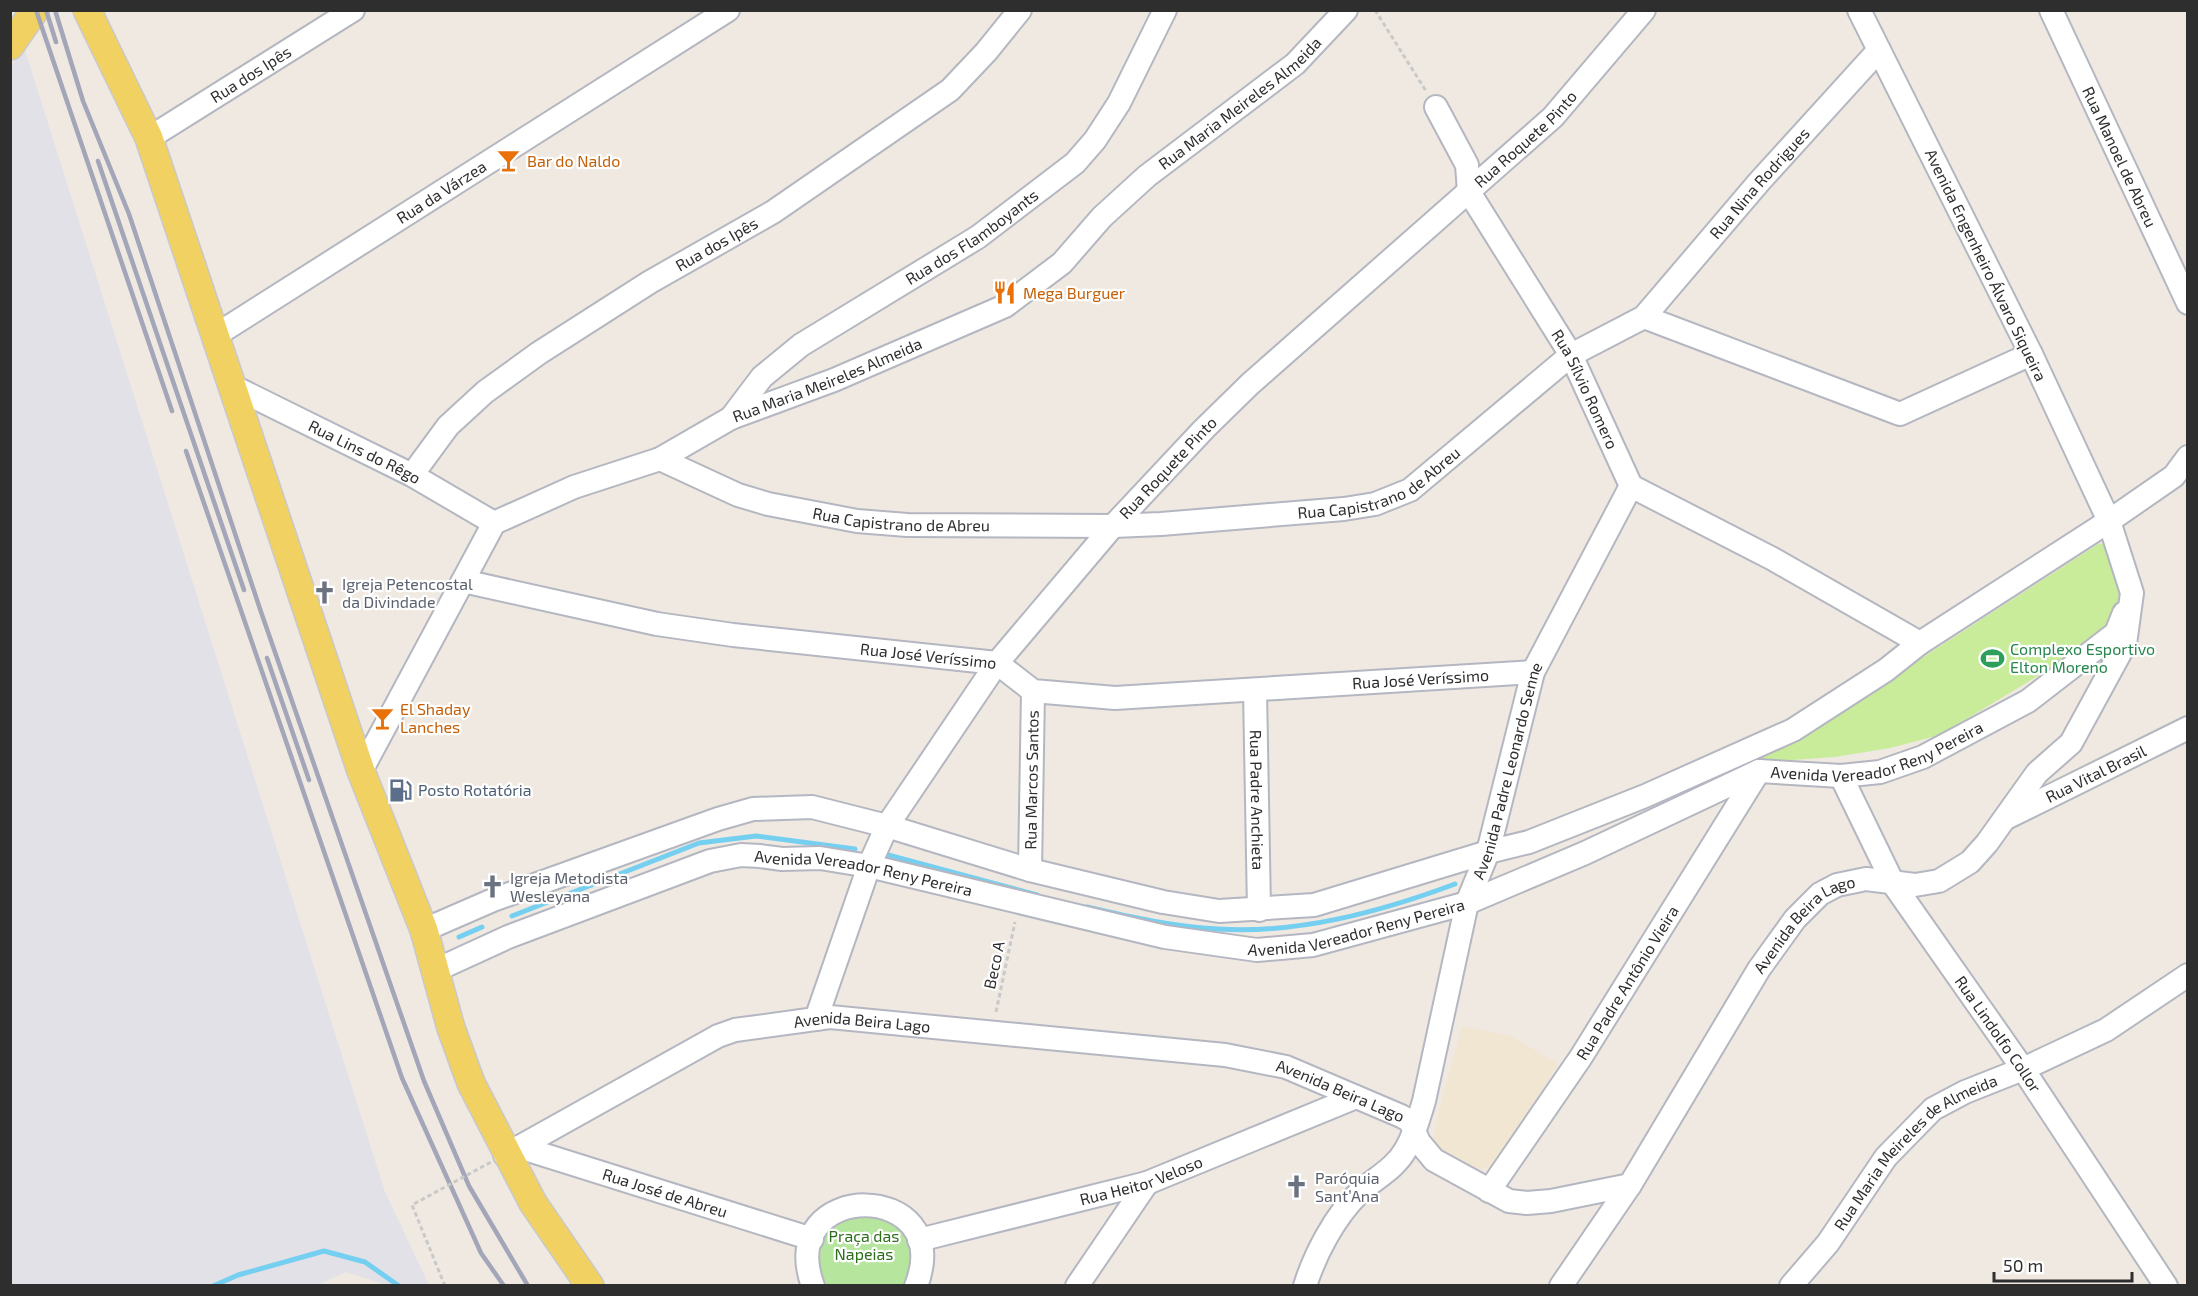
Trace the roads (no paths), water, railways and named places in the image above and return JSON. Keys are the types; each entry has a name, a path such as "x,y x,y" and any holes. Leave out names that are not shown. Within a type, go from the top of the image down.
{"main road":[{"path":"10,46 35,10"},
{"path":"87,10 149,138 361,771 424,930 434,971 471,1083 505,1155 533,1203 590,1286"}],"street":[{"name":"Rua dos Ipês","path":"149,138 353,10"},
{"name":"Rua da Várzea","path":"216,335 728,10"},
{"name":"Rua dos Ipês","path":"412,475 448,426 485,392 539,353 650,282 773,212 940,96 986,52 1020,10"},
{"name":"Rua dos Flamboyants","path":"731,418 762,377 801,345 978,237 1075,163 1095,140 1119,103 1165,10"},
{"name":"Rua Roquete Pinto","path":"816,1019 869,866 887,826 997,663 1113,526 1204,429 1250,384 1552,117 1644,10"},
{"name":"Avenida Engenheiro Álvaro Siqueira","path":"1859,10 2031,354 2109,521"},
{"name":"Rua Manoel de Abreu","path":"2051,10 2187,303"},
{"name":"Rua Maria Meireles Almeida","path":"494,524 574,488 660,459 731,418 834,380 1005,306 1062,263 1102,217 1147,176 1295,64 1342,12"},
{"name":"Rua Nina Rodrigues","path":"1644,317 1759,182 1879,50"},
{"name":"Rua Sílvio Romero","path":"1436,107 1467,165 1469,192 1571,355 1631,486"},
{"path":"1644,317 1900,414 2031,354"},
{"name":"Rua Capistrano de Abreu","path":"660,459 744,497 812,514 907,525 1113,526 1344,509 1399,496 1410,490 1571,355 1644,317"},
{"name":"Rua Lins do Rêgo","path":"232,386 412,475 494,524"},
{"name":"Avenida Vereador Reny Pereira","path":"424,930 493,900 753,809 812,807 887,826 1030,870 1163,902 1219,911 1314,905 1488,852 1529,843 1793,730 1886,670 1920,643 2109,521 2174,476 2187,457"},
{"path":"1631,486 1773,559 1920,643"},
{"name":"Avenida Padre Leonardo Senne","path":"1305,1286 1323,1245 1342,1215 1358,1194 1392,1168 1406,1150 1415,1130 1424,1101 1467,903 1488,852 1533,672 1631,486"},
{"name":"Avenida Beira Lago","path":"505,1155 718,1036 735,1030 830,1017 1225,1055 1286,1067 1401,1116 1410,1122 1419,1142 1434,1160 1509,1200 1527,1203 1630,1185 1759,969 1795,919 1820,894 1837,885 1866,879 1894,885 1915,885 1939,881 1957,872 1976,856 2037,773 2071,742 2125,644 2132,593 2109,521"},
{"path":"361,771 494,524"},
{"name":"Rua José Veríssimo","path":"463,581 657,624 997,663 1033,692 1115,698 1533,672"},
{"name":"Avenida Vereador Reny Pereira","path":"434,971 508,937 710,861 741,855 782,859 820,858 869,866 1165,937 1257,950 1313,945 1467,903 1585,853 1759,771 1841,776 1880,772 1923,757 2028,701 2116,633 2132,593"},
{"name":"Rua Padre Anchieta","path":"1255,690 1259,910"},
{"name":"Rua Marcos Santos","path":"1030,870 1033,692"},
{"name":"Rua Vital Brasil","path":"2005,819 2187,728"},
{"name":"Rua Padre Antônio Vieira","path":"1489,1191 1581,1057 1759,771"},
{"name":"Rua Lindolfo Collor","path":"1841,776 1894,885 2023,1069 2166,1286"},
{"path":"493,900 508,937"},
{"name":"Rua Maria Meireles de Almeida","path":"1791,1286 1828,1243 1886,1157 1910,1129 1933,1109 2106,1030 2187,975"},
{"name":"Rua Heitor Veloso","path":"919,1240 1147,1183 1356,1097"},
{"name":"Rua José de Abreu","path":"505,1155 812,1239"},
{"path":"1077,1286 1147,1183"},
{"path":"1561,1286 1630,1185"},
{"path":"813,1286 808,1273 807,1256 820,1224 833,1213 849,1205 866,1203 883,1206 898,1213 910,1225 919,1240 922,1257 916,1286"}],"waterway":[{"path":"512,916 699,843 756,836 855,849"},
{"path":"888,855 1037,895"},
{"path":"1087,907 1185,926 1248,930 1338,919 1398,904 1455,884"},
{"path":"459,937 482,927"},
{"path":"213,1286 238,1275 324,1251 365,1262 399,1286"}],"railway":[{"path":"36,10 172,411"},
{"path":"46,10 56,42"},
{"path":"55,10 83,101 129,214 260,609 424,1081 469,1186 528,1286"},
{"path":"98,161 244,590"},
{"path":"186,451 402,1078 481,1253 504,1286"},
{"path":"267,658 309,780"}],"place":[{"name":"Bar do Naldo","path":"509,161"},
{"name":"Mega Burguer","path":"1005,293"},
{"name":"Igreja Petencostal da Divindade","path":"324,593"},
{"name":"Complexo Esportivo Elton Moreno","path":"1992,658"},
{"name":"El Shaday Lanches","path":"382,718"},
{"name":"Posto Rotatória","path":"400,790"},
{"name":"Igreja Metodista Wesleyana","path":"492,887"},
{"name":"Paróquia Sant’Ana","path":"1297,1187"}],"park label":[{"name":"Praça das Napeias","path":"864,1245"}]}
